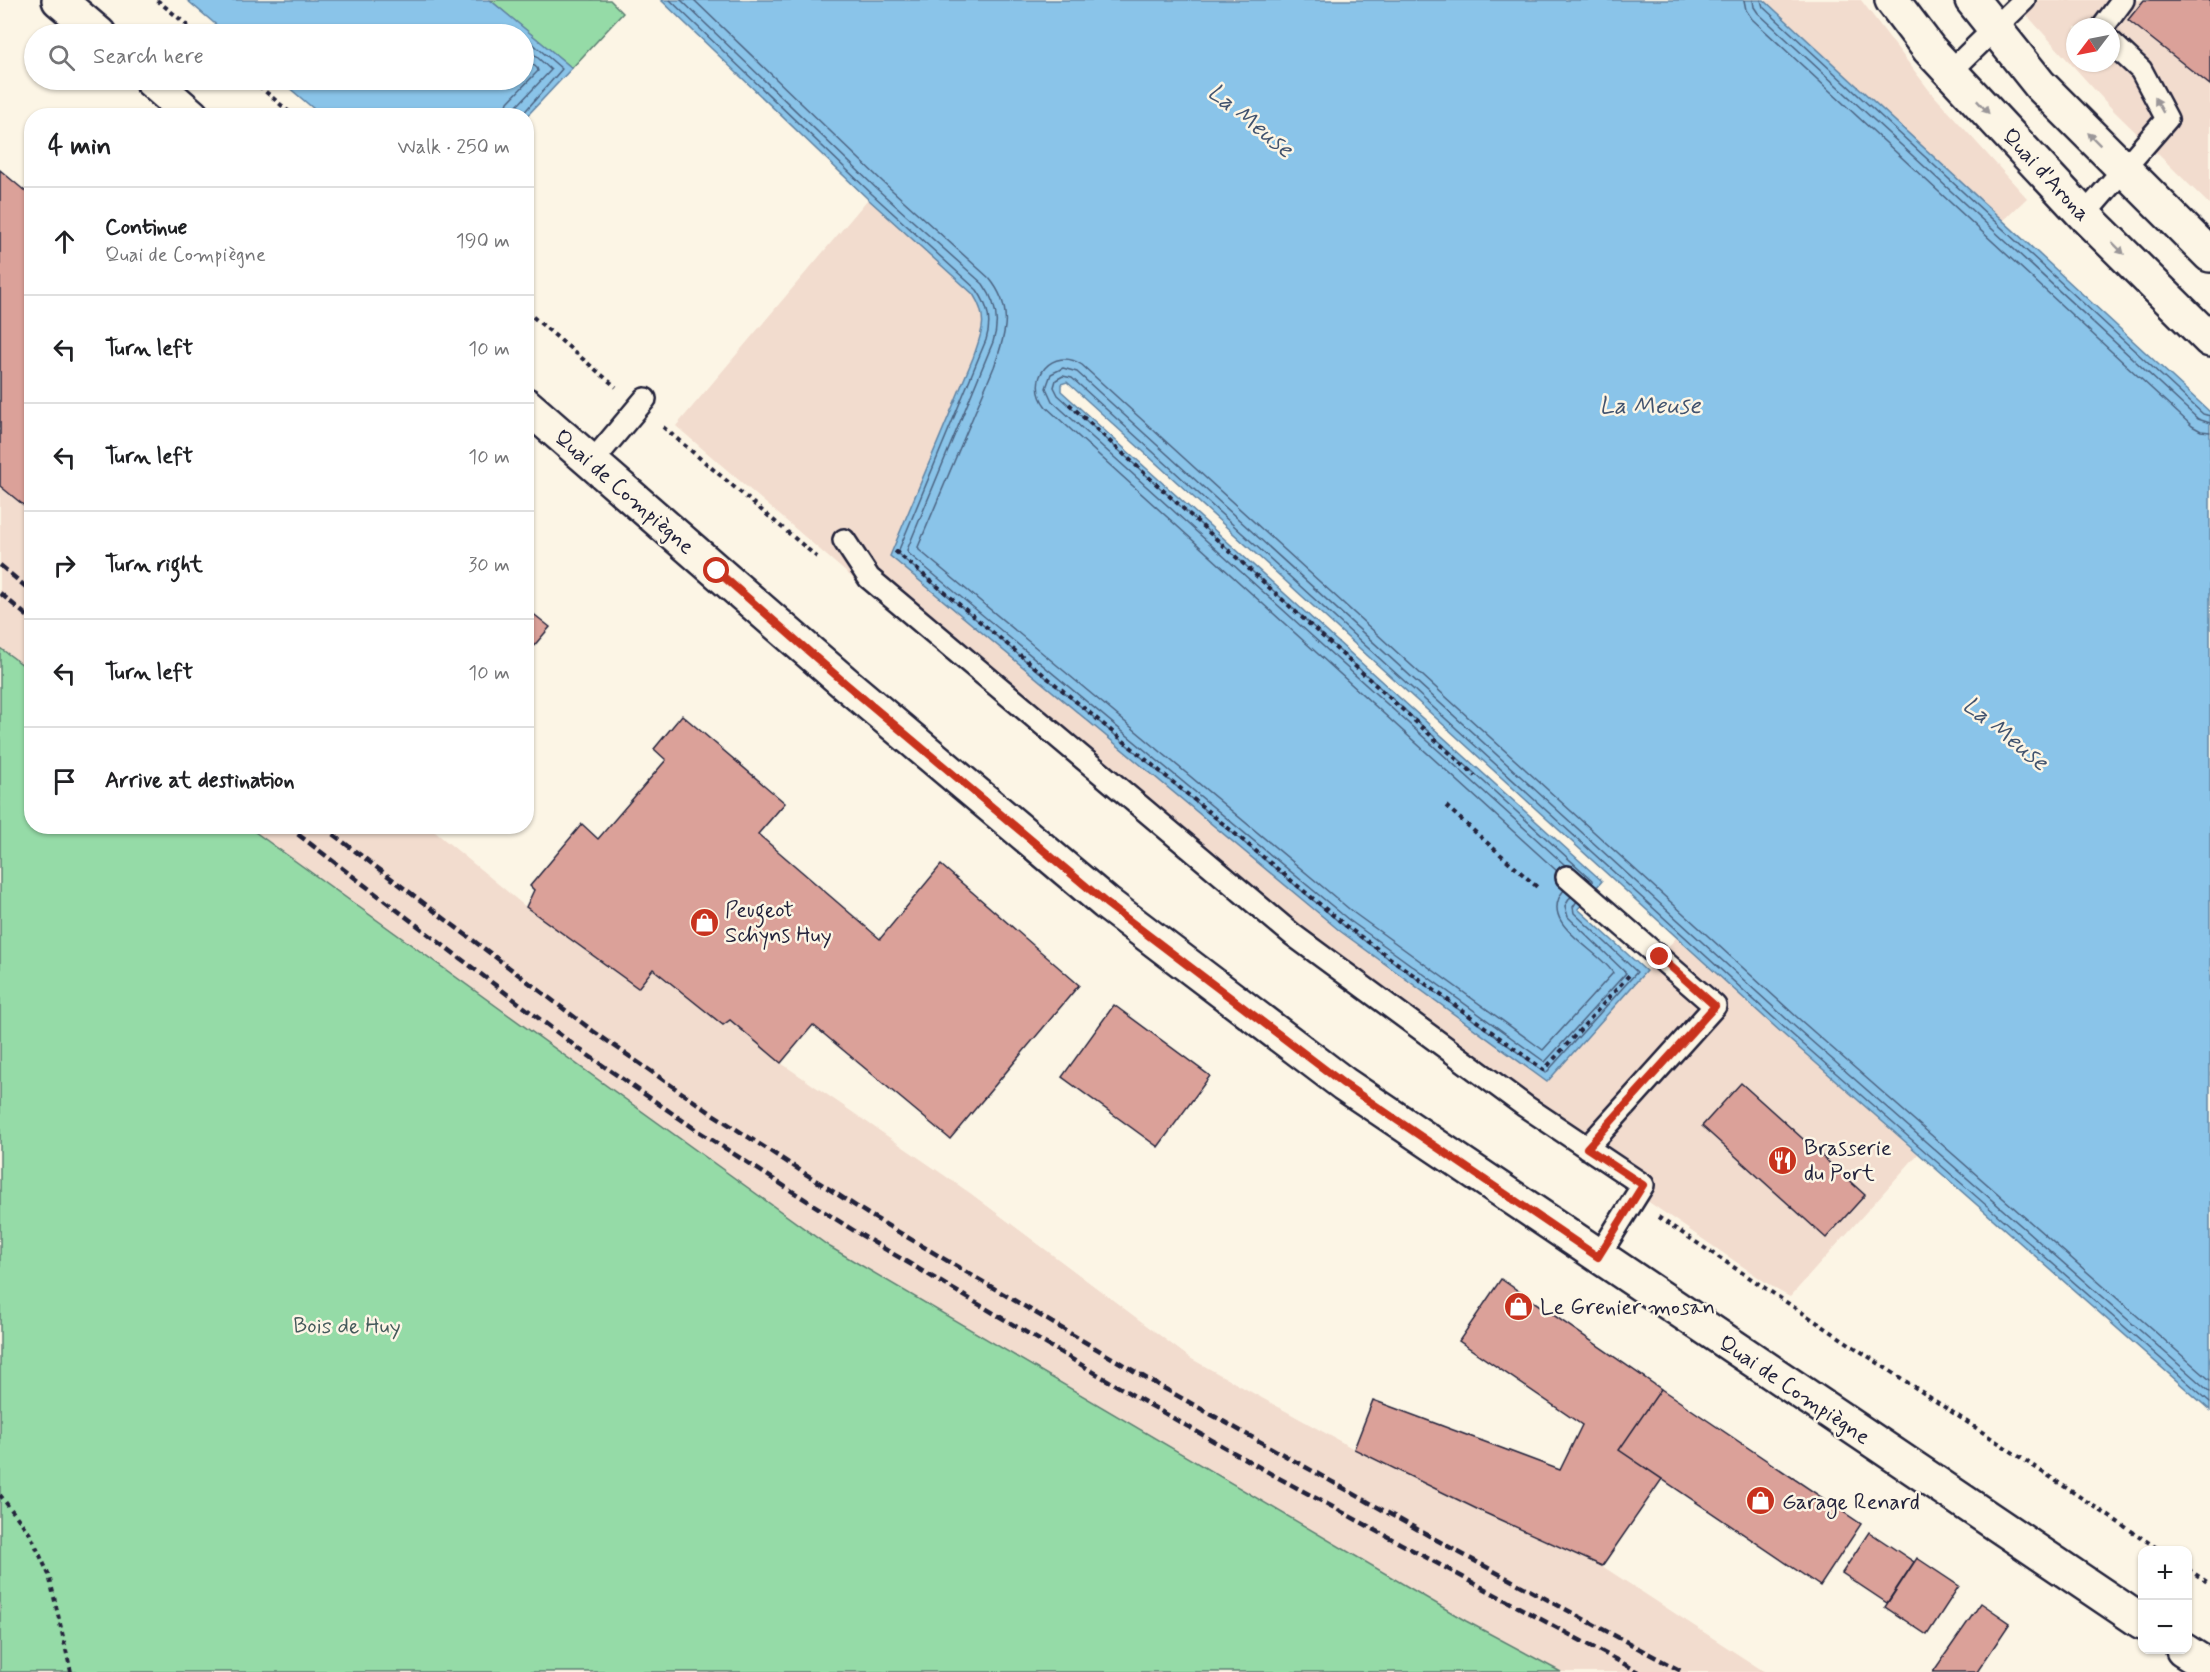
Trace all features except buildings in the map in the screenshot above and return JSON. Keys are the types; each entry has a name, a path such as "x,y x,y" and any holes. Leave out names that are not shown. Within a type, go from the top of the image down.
{"main road":[{"path":"59,0 87,24"},
{"name":"Quai d'Arona","path":"1892,0 1929,49 1950,72 2084,215 2210,340"},
{"path":"1972,0 2040,85 2210,255"},
{"path":"162,90 183,108"},
{"name":"Quai de Compiègne","path":"534,412 846,684 1106,903 1344,1084 2138,1619"},
{"path":"2189,1654 2210,1667"}],"lane":[{"path":"1950,72 2024,0"},
{"path":"2110,18 2123,0"},
{"path":"2084,215 2167,118 2141,70 2120,50"},
{"path":"592,462 645,399"},
{"path":"844,540 869,578 1293,935 1408,1022 1643,1185 1598,1257"},
{"path":"1567,877 1715,1006 1587,1148"}],"path":[{"path":"157,0 186,24"},
{"path":"264,90 285,108"},
{"path":"1069,404 1475,776"},
{"path":"895,551 1346,926 1544,1070 1633,971"},
{"path":"1446,806 1544,892"},
{"path":"0,1495 30,1534 49,1575 71,1672"},
{"path":"2192,1572 2210,1584"}],"shaded area":[{"path":"1764,0 1861,0 1929,90 2027,198 2003,221"},
{"path":"2013,0 2210,0 2210,205 2114,111 2079,72 2120,72 2120,18 2066,18 2066,58"},
{"path":"868,199 973,294 981,306 984,322 973,358 890,556 1340,931 1547,1081 1676,938 1918,1154 1790,1297 1519,1113 1363,1002 1208,879 1027,728 676,426"},
{"path":"0,486 24,506 24,666 0,648"},
{"path":"258,834 437,834 526,907 638,988 653,969 723,1025 730,1020 781,1063 970,1193 1190,1358 1354,1449 1485,1513 1602,1566 1765,1672 1561,1672 1466,1621 830,1247"}],"green space":[{"path":"490,0 610,0 623,13 572,68 534,36 534,24 519,24"},
{"name":"Bois de Huy","path":"0,648 24,666 24,834 258,834 830,1247 1466,1621 1561,1672 0,1672"}],"water":[{"path":"187,0 490,0 519,24 215,24"},
{"name":"La Meuse","path":"661,0 1764,0 2210,412 2210,1410 1783,1034 1067,382 1061,384 1061,391 1602,881 1578,909 1646,971 1547,1082 1340,931 890,556 973,358 982,326 978,303 973,294 868,199"},
{"path":"534,36 572,68 534,109 313,108 292,90 534,90"}],"railway":[{"path":"0,565 24,585"},
{"path":"0,593 24,613"},
{"path":"297,834 579,1049 698,1131 856,1232 1275,1476 1639,1672"},
{"path":"333,834 593,1031 711,1113 868,1214 1151,1381 1460,1553 1683,1672"}],"place":[{"name":"Peugeot Schyns Huy","path":"704,922"},
{"name":"Brasserie du Port","path":"1783,1160"},
{"name":"Le Grenier mosan","path":"1519,1306"},
{"name":"Garage Renard","path":"1761,1501"}],"route":[{"path":"717,571 846,684 1106,903 1344,1084 1598,1257 1643,1185 1587,1148 1715,1006 1660,957"}]}
